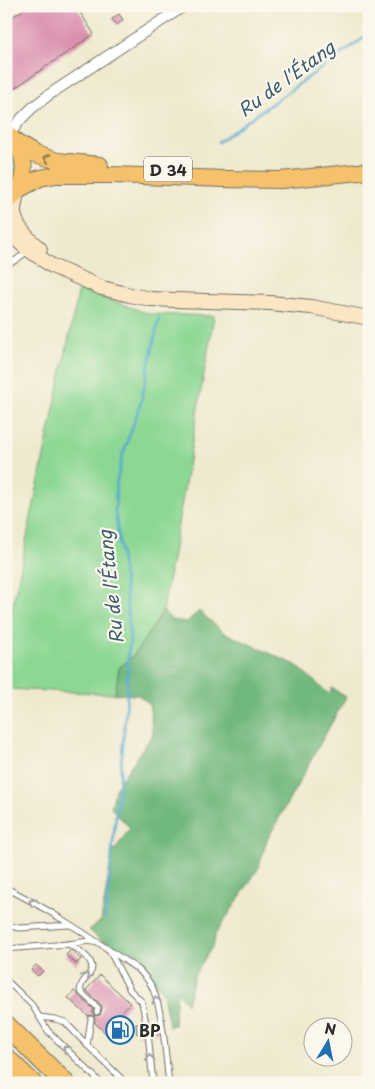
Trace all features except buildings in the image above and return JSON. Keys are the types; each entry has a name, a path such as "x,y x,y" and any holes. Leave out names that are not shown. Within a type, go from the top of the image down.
{"highway":[{"path":"6,1025 65,1083"},
{"path":"6,1058 32,1083"}],"main road":[{"name":"D 34","path":"11,137 43,157 73,163 184,170 322,175"},
{"path":"11,137 24,159 23,177 13,195 14,214 18,223 44,253 76,277"},
{"name":"D 34","path":"13,195 40,178 56,175 280,180 369,171"},
{"path":"6,231 52,266 102,288 130,296 175,300 270,303 311,307 369,318"}],"street":[{"path":"11,137 21,119 50,94 184,6"}],"lane":[{"path":"6,265 29,250"},
{"path":"6,888 70,924 139,970 145,976 153,989 160,1012 169,1083"},
{"path":"6,924 19,928 70,924"},
{"path":"6,949 89,941 96,942"},
{"path":"68,944 75,947 91,962 92,968 82,982 80,991 98,1008 97,1012"},
{"path":"109,951 130,990 142,1002 146,1024"},
{"path":"6,980 32,1004 48,1031 101,1083"},
{"path":"40,1017 65,1022 126,1083"},
{"path":"87,1045 91,1019"},
{"path":"148,1033 153,1083"},
{"path":"6,1079 9,1083"}],"green space":[{"path":"6,139 10,141 19,176 6,196"},
{"path":"79,289 150,314 214,316 163,611 134,655 119,668 115,694 6,689 6,637"},
{"path":"163,611 172,620 187,622 199,611 223,632 296,665 329,694 332,688 346,697 267,840 258,869 215,935 214,944 195,974 187,1004 177,991 174,1025 169,1026 163,994 154,980 140,965 107,946 89,930 101,921 112,854 130,828 111,808 116,787 153,734 149,703 138,695 115,694 119,668 134,655"}],"waterway":[{"name":"Ru de l'Étang","path":"218,142 369,34"},
{"name":"Ru de l'Étang","path":"105,918 120,776 130,641 115,511 116,485 122,457 141,402 159,318"}],"place":[{"name":"BP","path":"120,1030"}]}
